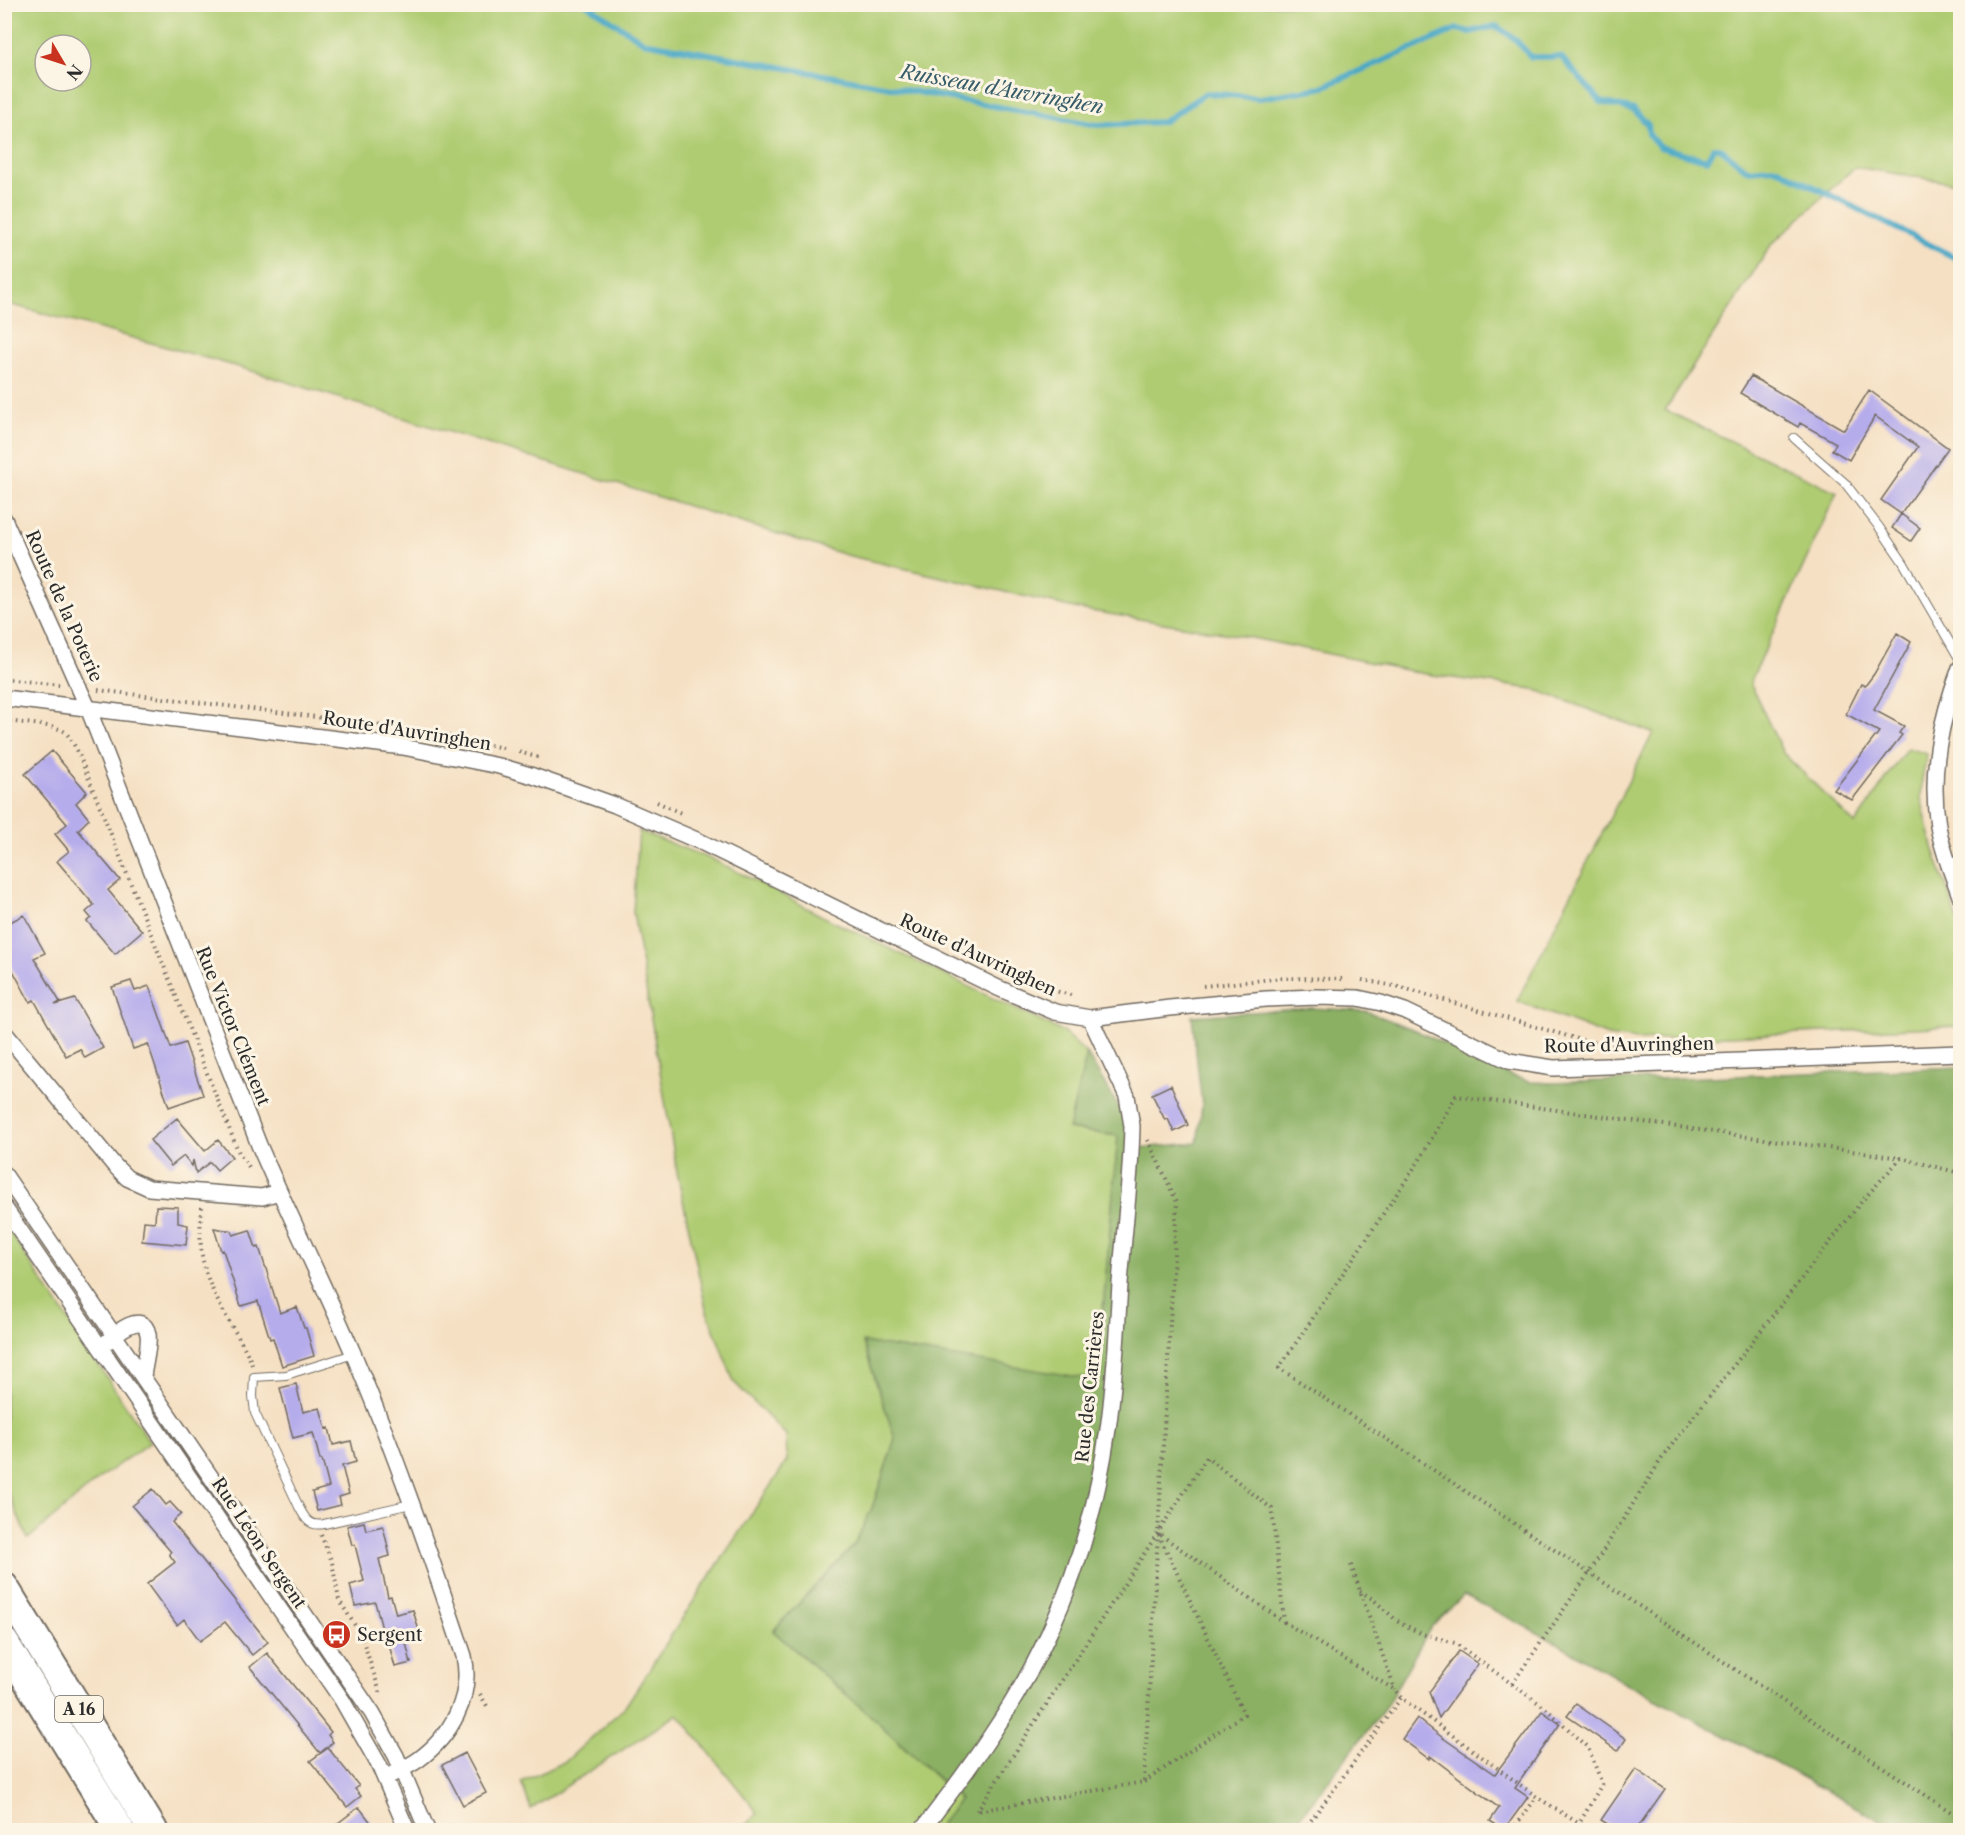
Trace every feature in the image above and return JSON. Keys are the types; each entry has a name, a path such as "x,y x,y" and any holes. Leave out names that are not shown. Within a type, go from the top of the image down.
{"highway":[{"name":"A 16","path":"4,1587 153,1830"},
{"name":"A 16","path":"4,1642 120,1830"}],"street":[{"name":"Route de la Poterie","path":"4,519 88,708"},
{"path":"1960,668 1941,732 1934,786 1938,827 1960,896"},
{"name":"Route d'Auvringhen","path":"4,698 403,747 482,762 533,776 602,800 682,834 1031,1003 1069,1016 1090,1018 1254,1000 1340,997 1370,1000 1393,1006 1500,1057 1519,1064 1540,1067 1960,1053"},
{"name":"Rue Victor Clément","path":"88,708 185,959 279,1192 322,1280 384,1428 464,1656 467,1685 457,1714 442,1738 420,1758 385,1778"},
{"name":"Rue des Carrières","path":"922,1830 988,1740 1040,1652 1058,1613 1078,1557 1101,1471 1111,1404 1132,1126 1127,1096 1090,1018"},
{"path":"4,1032 127,1178 149,1188 262,1197 279,1192"},
{"name":"Rue Léon Sergent","path":"4,1174 372,1713 390,1744 427,1830"},
{"name":"Rue Léon Sergent","path":"4,1207 342,1700 373,1753 407,1830"},
{"path":"101,1347 127,1326 135,1323 141,1324 148,1335 143,1377"}],"lane":[{"path":"1794,438 1845,483 1873,518 1903,562 1960,660"},
{"path":"354,1354 286,1375 254,1377 255,1413 303,1515 312,1525 317,1526 411,1504"}],"path":[{"path":"4,679 421,730 491,744 546,761"},
{"path":"4,722 54,728 63,731 70,738 78,752 239,1153 249,1167 279,1192"},
{"path":"653,801 688,816"},
{"path":"1194,987 1283,978 1347,979"},
{"path":"1357,979 1400,987 1581,1040 1627,1048"},
{"path":"1050,990 1079,997"},
{"path":"1960,1173 1901,1158 1456,1096 1419,1161 1280,1368 1960,1818"},
{"path":"1144,1782 1177,1202 1146,1134"},
{"path":"1512,1684 1589,1573 1664,1455 1862,1201 1901,1158"},
{"path":"203,1192 200,1238 203,1263 216,1298 248,1354 254,1377"},
{"path":"1158,1533 1244,1714 1144,1782 977,1811 1207,1457 1272,1509 1284,1622"},
{"path":"317,1526 332,1562 339,1600 361,1635 384,1702"},
{"path":"1158,1533 1284,1622 1395,1690"},
{"path":"1351,1565 1395,1690 1401,1698 1537,1797 1589,1830"},
{"path":"1360,1591 1396,1620 1422,1634 1455,1642 1544,1707 1588,1747 1602,1784 1579,1824"},
{"path":"1304,1830 1401,1698"},
{"path":"1512,1830 1537,1797"}],"green space":[{"path":"4,5 1960,5 1960,184 1855,167 1771,245 1665,410 1837,492 1750,683 1783,753 1855,824 1907,748 1927,754 1921,798 1933,847 1960,926 1960,1026 1637,1040 1608,1036 1517,1001 1653,733 1533,689 1425,674 1248,637 1079,609 846,555 239,367 5,303"},
{"path":"639,831 716,861 820,915 1063,1032 1087,1054 1068,1129 1118,1136 1097,1381 863,1343 895,1438 872,1508 854,1545 773,1631 869,1714 960,1800 936,1830 740,1830 758,1813 678,1714 531,1809 521,1782 566,1761 625,1707 787,1461 786,1435 734,1382 706,1309 677,1172 633,912"},
{"path":"1312,1008 1366,1011 1415,1030 1512,1076 1531,1082 1960,1067 1960,1830 1897,1830 1629,1685 1559,1644 1464,1595 1431,1627 1385,1708 1290,1830 936,1830 960,1799 869,1714 773,1631 854,1545 872,1508 895,1439 863,1342 1097,1380 1118,1136 1068,1129 1087,1054 1123,1114 1138,1148 1197,1143 1202,1106 1192,1016"},
{"path":"5,1225 150,1442 101,1477 28,1539 5,1486"}],"building":[{"path":"1751,376 1844,430 1869,390 1948,448 1901,514 1881,500 1918,447 1875,416 1849,460 1832,450 1836,443 1800,423 1798,427 1740,393"},
{"path":"1901,514 1920,528 1911,541 1892,528"},
{"path":"1897,633 1911,642 1874,710 1904,726 1899,733 1902,735 1852,800 1834,790 1879,732 1846,714 1861,684 1865,686 1874,674"},
{"path":"52,751 87,792 76,803 89,819 78,830 120,880 108,890 142,931 115,954 87,921 91,918 86,912 94,905 57,861 69,851 55,834 67,824 25,774"},
{"path":"24,915 45,953 34,958 60,1002 55,1005 75,999 103,1048 85,1058 80,1049 66,1056 34,1000 30,1002 4,954 4,925"},
{"path":"131,981 135,991 149,986 171,1048 185,1043 203,1095 169,1107 148,1044 133,1049 112,987"},
{"path":"1171,1085 1188,1125 1174,1132 1152,1094"},
{"path":"177,1118 205,1151 218,1140 232,1157 217,1170 210,1162 196,1173 193,1160 192,1166 184,1156 171,1166 150,1140"},
{"path":"156,1206 178,1207 178,1223 188,1225 186,1245 142,1241 144,1221 155,1222"},
{"path":"214,1228 232,1231 233,1235 250,1230 256,1248 259,1247 280,1313 297,1307 314,1356 282,1366 273,1338 270,1339 258,1301 241,1306"},
{"path":"296,1384 303,1412 320,1408 326,1429 329,1428 333,1445 351,1441 356,1462 342,1466 349,1494 339,1497 341,1505 317,1511 312,1492 329,1487 322,1460 320,1460 313,1433 293,1438 280,1388"},
{"path":"153,1489 166,1505 170,1502 181,1514 172,1522 268,1642 252,1655 225,1622 200,1641 184,1619 177,1625 147,1584 175,1562 169,1554 171,1552 132,1506"},
{"path":"364,1522 366,1530 383,1526 390,1556 379,1559 388,1597 391,1596 396,1614 413,1610 419,1631 404,1635 411,1663 395,1667 375,1602 355,1606 350,1585 364,1581 355,1545 352,1545 347,1526"},
{"path":"1459,1651 1478,1664 1439,1718 1429,1692"},
{"path":"267,1653 331,1732 328,1735 333,1742 320,1753 250,1667"},
{"path":"1576,1704 1626,1739 1618,1751 1567,1716"},
{"path":"1542,1711 1560,1724 1515,1788 1528,1797 1504,1830 1490,1821 1499,1808 1430,1756 1429,1759 1402,1739 1417,1718 1495,1774"},
{"path":"328,1748 359,1786 355,1789 361,1796 347,1807 310,1761"},
{"path":"465,1753 486,1793 463,1805 442,1765"},
{"path":"1636,1769 1665,1789 1636,1830 1617,1830 1601,1820"},
{"path":"359,1807 372,1824 365,1830 329,1830"}],"waterway":[{"name":"Ruisseau d'Auvringhen","path":"586,4 644,42 1097,125 1163,122 1206,93 1260,98 1320,88 1457,29 1470,32 1496,26 1515,39 1531,57 1561,57 1601,102 1634,110 1648,125 1649,135 1660,147 1707,160 1713,148 1720,148 1747,170 1776,168 1960,260"}],"place":[{"name":"Sergent","path":"336,1635"}]}
